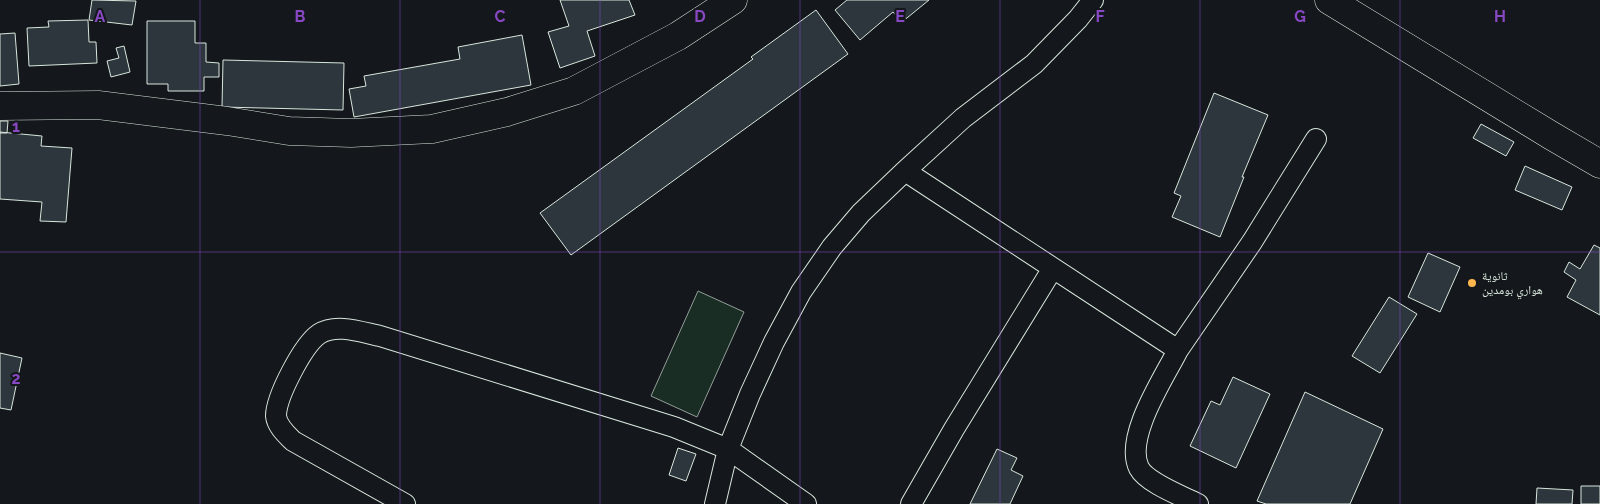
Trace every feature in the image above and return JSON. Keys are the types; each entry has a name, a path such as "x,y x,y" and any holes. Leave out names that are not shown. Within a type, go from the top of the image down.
{"street":[{"path":"0,106 98,105 227,121 289,131 351,133 432,129 507,112 574,91 678,36 733,0"},
{"path":"715,504 728,449 750,394 774,342 801,292 832,247 861,213 963,118 1034,64 1078,19 1093,0"},
{"path":"1329,0 1600,164"},
{"path":"1198,504 1165,488 1146,476 1139,468 1135,441 1141,422 1178,350 1252,242 1316,139"},
{"path":"905,171 1178,350"},
{"path":"911,504 1053,268"},
{"path":"405,504 293,441 282,429 276,418 277,405 282,392 305,347 319,334 331,330 349,329 380,336 674,427 728,449 806,504"}],"green space":[{"path":"698,291 744,312 697,417 651,396"}],"building":[{"path":"92,0 136,1 132,25 89,20"},
{"path":"560,0 629,0 635,15 587,31 595,56 560,68 548,32 569,26"},
{"path":"847,0 929,0 902,22 893,12 860,40 835,10"},
{"path":"816,10 848,54 571,255 540,213 753,59 751,57"},
{"path":"88,20 89,42 96,42 97,63 29,66 27,28 49,27 48,21"},
{"path":"147,21 195,21 195,43 206,43 206,62 219,63 219,77 204,77 204,91 168,91 168,84 147,84"},
{"path":"15,33 19,84 0,86 0,34"},
{"path":"522,35 531,85 354,117 349,89 366,86 364,76 460,59 458,47"},
{"path":"124,46 130,72 111,77 107,61 119,58 116,48"},
{"path":"223,60 344,63 343,110 222,107"},
{"path":"1214,93 1268,115 1220,237 1172,217 1181,196 1174,193"},
{"path":"0,121 8,121 7,133 0,133"},
{"path":"1481,124 1514,142 1506,156 1473,138"},
{"path":"0,132 42,136 41,146 72,148 66,222 40,221 42,202 0,199"},
{"path":"1525,166 1572,187 1562,210 1515,190"},
{"path":"1594,245 1600,248 1600,315 1567,297 1576,280 1564,272 1569,262 1580,269"},
{"path":"1428,253 1460,267 1440,312 1408,297"},
{"path":"1389,297 1417,314 1380,373 1352,356"},
{"path":"0,353 22,358 11,410 0,408"},
{"path":"1233,377 1270,394 1236,468 1190,446 1211,401 1220,405"},
{"path":"1305,392 1383,429 1350,504 1266,504 1257,501"},
{"path":"678,448 696,454 686,481 669,475"},
{"path":"997,449 1017,458 1011,470 1023,476 1010,504 970,504"},
{"path":"1581,486 1600,486 1600,504 1581,504"},
{"path":"1537,488 1573,490 1572,504 1536,504"}],"place":[{"name":"ثانوية هواري بومدين","path":"1472,283"}]}
